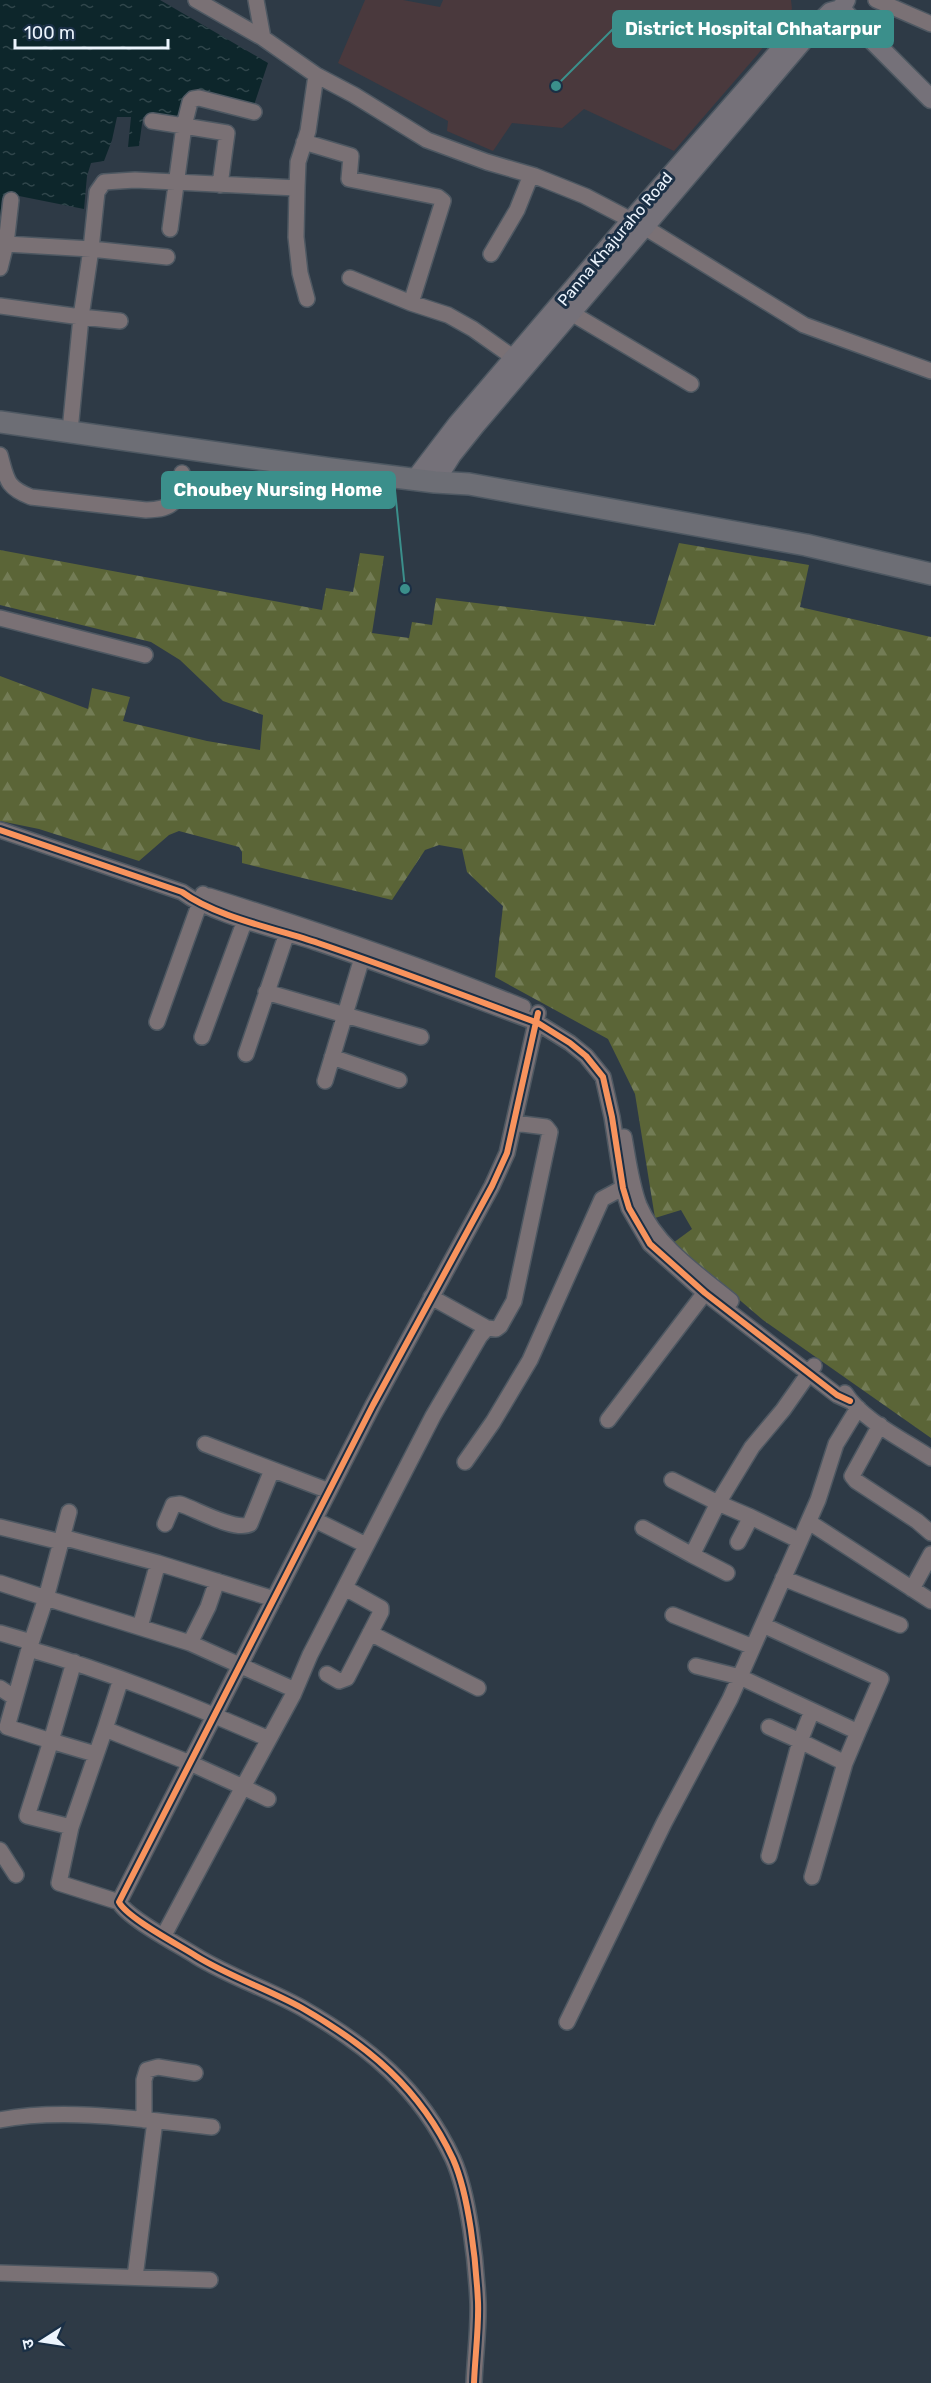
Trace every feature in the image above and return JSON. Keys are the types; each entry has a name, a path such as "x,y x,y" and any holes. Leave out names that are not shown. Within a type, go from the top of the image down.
{"highway":[{"path":"2,421 71,426 428,475 806,545 931,574"}],"main road":[{"path":"832,5 931,99"},
{"name":"Panna Khajuraho Road","path":"428,475 514,358 707,152 832,5"},
{"name":"Panna Khajuraho Road","path":"428,475 476,425 573,314 638,224"}],"street":[{"path":"196,0 263,38 316,75 354,95 427,140 585,196 638,224 804,325 931,371"},
{"path":"256,0 263,38"},
{"path":"876,0 931,24"},
{"path":"307,299 300,273 296,237 298,162 308,131 316,75"},
{"path":"170,229 188,106 195,98 254,112"},
{"path":"152,121 227,133 220,185"},
{"path":"304,142 351,156 349,179 438,197 443,201 411,303"},
{"path":"491,254 517,210 531,175"},
{"path":"71,426 81,317 97,192 104,182 135,180 297,188"},
{"path":"0,268 6,244 11,200"},
{"path":"6,244 91,249 167,257"},
{"path":"351,278 456,320 514,358"},
{"path":"0,306 120,321"},
{"path":"573,314 691,384"},
{"path":"0,455 8,482 14,490 31,497 146,510 170,507 176,501 182,473"},
{"path":"0,618 145,655"},
{"path":"0,830 182,892 191,891 245,920 568,1030 591,1048 607,1069 617,1101 628,1185 655,1232 671,1251 708,1289 812,1370 840,1387 854,1404 880,1425 931,1458"},
{"path":"202,898 315,929 467,984 538,1018"},
{"path":"157,1022 202,898"},
{"path":"202,1037 245,920"},
{"path":"246,1054 287,933"},
{"path":"326,1081 362,958"},
{"path":"266,992 422,1037"},
{"path":"119,1902 329,1491 492,1186 507,1154 538,1018"},
{"path":"332,1057 399,1080"},
{"path":"431,1298 487,1329 496,1329 500,1326 514,1301 550,1132 546,1127 514,1123"},
{"path":"465,1462 493,1422 530,1360 602,1199 628,1185"},
{"path":"608,1420 708,1289"},
{"path":"164,1935 295,1690 310,1655 433,1416 480,1336 487,1329"},
{"path":"693,1556 718,1503 752,1447 812,1370"},
{"path":"567,2022 664,1823 740,1677 809,1522 836,1444 854,1404"},
{"path":"880,1425 852,1476 931,1533"},
{"path":"205,1444 329,1491"},
{"path":"165,1524 173,1505 180,1504 245,1527 250,1524 272,1470"},
{"path":"672,1480 800,1541"},
{"path":"69,1512 46,1598 4,1726 95,1754"},
{"path":"738,1542 751,1517"},
{"path":"315,1520 366,1545"},
{"path":"809,1522 931,1601"},
{"path":"0,1527 158,1563 274,1599"},
{"path":"643,1528 727,1573"},
{"path":"912,1589 931,1554"},
{"path":"140,1627 158,1563"},
{"path":"783,1578 900,1625"},
{"path":"190,1643 208,1607 217,1581"},
{"path":"0,1583 190,1643 295,1690"},
{"path":"327,1674 339,1681 347,1678 381,1608 345,1588"},
{"path":"673,1616 753,1647"},
{"path":"763,1625 881,1679 845,1763 812,1877"},
{"path":"0,1633 269,1738"},
{"path":"370,1634 478,1688"},
{"path":"71,1827 27,1816 74,1662"},
{"path":"696,1666 740,1677 858,1732"},
{"path":"121,1679 71,1827 59,1883 119,1902 135,1917 210,1964 302,2008 386,2065 414,2097 438,2131 454,2161 466,2208 478,2303 474,2383"},
{"path":"0,1688 15,1698"},
{"path":"769,1856 800,1741 812,1711"},
{"path":"769,1727 845,1763"},
{"path":"105,1729 190,1763 268,1799"},
{"path":"0,1850 16,1875"},
{"path":"135,2277 150,2120 144,2080 147,2070 158,2067 195,2073"},
{"path":"0,2120 38,2115 150,2120 212,2127"},
{"path":"0,2273 210,2280"}],"shaded area":[{"path":"365,0 403,0 440,7 443,0 791,0 792,9 758,54 674,151 584,109 562,128 512,123 493,151 447,131 448,121 338,63"}],"green space":[{"path":"679,543 809,565 800,607 931,637 931,1438 763,1320 673,1243 692,1229 681,1210 655,1218 635,1094 608,1039 495,977 503,906 467,872 462,849 439,845 425,850 392,900 242,863 242,852 239,847 179,831 169,835 139,861 39,829 0,821 0,676 88,709 92,688 130,697 123,721 207,741 260,750 263,715 223,701 180,660 151,642 0,605 0,550 322,610 326,588 353,592 360,553 384,556 372,633 409,638 412,622 432,625 436,598 654,625"}],"water":[{"path":"0,0 160,0 268,63 254,105 200,91 182,121 143,117 139,146 128,147 131,117 117,117 104,161 91,163 87,176 84,209 14,195 2,198 0,218"}],"cycle path":[{"path":"0,830 182,892 212,909 247,922 346,953 538,1023 570,1043 586,1056 603,1077 623,1188 629,1208 650,1244 705,1293 837,1395 850,1401"},
{"path":"474,2383 478,2302 467,2209 453,2159 425,2111 390,2071 326,2022 196,1956 132,1916 119,1902 373,1405 492,1186 507,1153 538,1013"}],"place":[{"name":"District Hospital Chhatarpur","path":"556,86"},
{"name":"Choubey Nursing Home","path":"405,589"}]}
